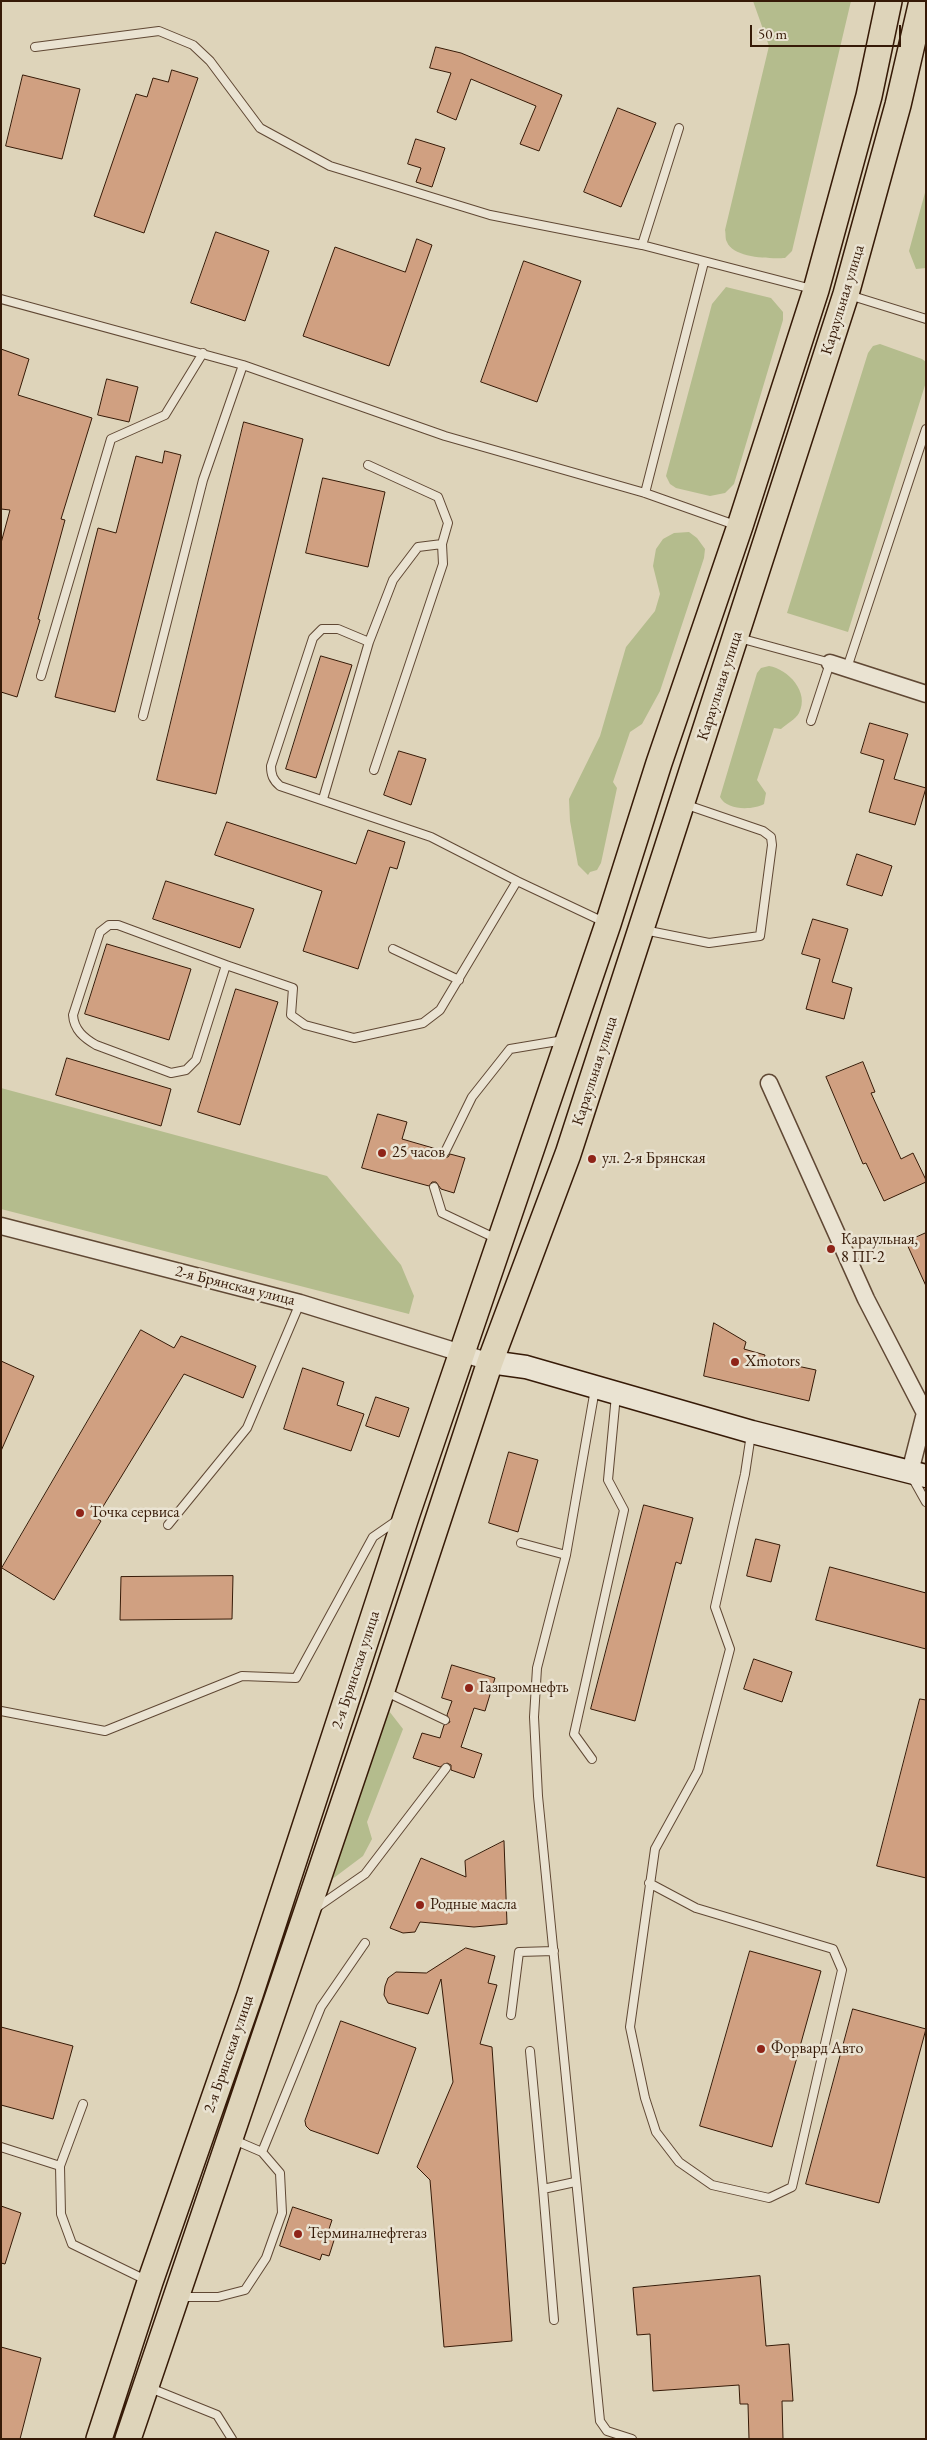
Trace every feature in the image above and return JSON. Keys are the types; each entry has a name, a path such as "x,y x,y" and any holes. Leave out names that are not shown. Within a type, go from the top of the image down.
{"main road":[{"name":"Караульная улица","path":"462,1354 608,924 659,763 740,526 816,290 869,96 889,1"},
{"name":"Караульная улица","path":"490,1362 568,1154 846,294 898,105 922,1"},
{"name":"2-я Брянская улица","path":"99,2439 150,2282 250,1995 407,1514 462,1354"},
{"name":"2-я Брянская улица","path":"128,2439 382,1690 490,1362"}],"street":[{"path":"848,669 926,694"},
{"path":"462,1354 490,1362 526,1367 752,1432 918,1474 925,1412 866,1299 768,1083"},
{"name":"2-я Брянская улица","path":"1,1226 300,1302 462,1354"}],"lane":[{"path":"35,47 159,31 192,45 210,61 260,128 330,166 490,215 642,245 816,290"},
{"path":"642,245 679,128"},
{"path":"645,493 704,262"},
{"path":"846,294 926,318"},
{"path":"1,299 243,365 445,436 645,493 740,526"},
{"path":"41,676 111,439 165,415 203,353"},
{"path":"143,716 203,480 243,365"},
{"path":"736,637 848,669 926,429"},
{"path":"368,465 438,497 448,523 442,544 444,564 374,770"},
{"path":"323,799 369,642 393,580 418,547 442,544"},
{"path":"369,642 338,629 322,629 313,638 271,766 271,774 280,786 431,837 517,881 608,924"},
{"path":"811,721 830,663"},
{"path":"641,930 710,943 760,936 772,845 771,837 763,832 682,804"},
{"path":"226,965 196,1060 186,1070 171,1073 96,1045 86,1039 74,1025 73,1015 100,932 109,925 118,925 293,988 291,1015 305,1025 354,1038 423,1023 440,1010 517,881"},
{"path":"393,949 459,980"},
{"path":"445,1152 472,1097 510,1049 569,1039"},
{"path":"434,1187 442,1213 501,1241"},
{"path":"168,1525 247,1428 300,1302"},
{"path":"606,1390 537,1668 534,1717 538,1796 600,2421 607,2431 632,2439"},
{"path":"592,1759 574,1734 624,1510 608,1480 606,1390"},
{"path":"650,1883 696,1908 832,1949 842,1970 792,2187 769,2198 712,2185 679,2162 656,2132 645,2098 630,2027 650,1883 655,1850 698,1771 730,1649 715,1607 745,1474 752,1432"},
{"path":"918,1474 926,1502"},
{"path":"1,1711 105,1732 242,1676 296,1678 372,1536 407,1514"},
{"path":"521,1543 566,1555"},
{"path":"382,1690 445,1720"},
{"path":"306,1915 365,1874 446,1768"},
{"path":"262,2152 321,2007 365,1943"},
{"path":"512,2015 519,1952 554,1950"},
{"path":"530,2051 544,2189 554,2320"},
{"path":"83,2104 60,2166 61,2214 72,2244 150,2282"},
{"path":"177,2297 218,2297 245,2290 266,2258 282,2213 280,2173 262,2152 231,2139"},
{"path":"1,2147 60,2166"},
{"path":"544,2189 575,2182"},
{"path":"146,2387 217,2415 232,2439"}],"green space":[{"path":"753,1 851,1 792,251 785,258 762,258 737,251 727,242 725,230 769,46"},
{"path":"926,189 926,268 916,269 909,251"},
{"path":"726,287 771,298 783,312 783,320 734,484 725,493 710,496 676,488 670,484 666,476 712,304"},
{"path":"880,344 926,362 926,382 848,632 787,613 868,353 873,346"},
{"path":"689,532 697,538 705,549 704,558 660,691 642,724 630,732 613,782 617,788 601,863 597,870 590,872 588,875 578,865 570,821 569,799 600,736 626,647 655,611 660,594 653,566 656,549 663,539 674,533"},
{"path":"769,666 790,677 802,697 802,705 798,715 793,720 781,729 774,728 757,780 766,793 764,804 747,808 734,807 723,802 720,797 757,673 761,668"},
{"path":"1,1088 327,1176 401,1265 414,1296 409,1314 1,1209"},
{"path":"389,1711 403,1729 367,1822 372,1839 363,1856 331,1880"}],"building":[{"path":"436,47 461,53 562,95 539,151 520,144 536,106 471,79 456,120 437,112 451,73 430,68"},
{"path":"172,70 198,78 144,233 94,216 136,94 147,97 153,78 168,82"},
{"path":"23,75 80,89 62,159 6,146"},
{"path":"618,108 656,123 621,207 584,192"},
{"path":"416,139 445,148 432,187 416,182 421,168 408,164"},
{"path":"216,232 269,251 245,321 191,303"},
{"path":"417,239 432,245 389,366 303,336 335,247 405,272"},
{"path":"524,261 581,281 537,402 481,382"},
{"path":"1,349 29,359 18,395 92,418 61,519 65,520 38,619 40,620 17,697 1,692 1,543 10,510 1,509"},
{"path":"107,379 138,387 129,422 98,415"},
{"path":"244,422 303,439 216,794 157,780"},
{"path":"165,451 181,455 115,712 55,697 98,528 116,533 136,456 162,463"},
{"path":"323,478 385,492 368,567 306,553"},
{"path":"321,656 352,665 316,778 286,769"},
{"path":"870,723 908,734 894,779 926,788 915,825 869,812 884,760 861,753"},
{"path":"399,751 426,759 411,805 384,795"},
{"path":"227,822 356,864 368,830 405,842 397,869 390,867 358,969 303,951 322,891 215,855"},
{"path":"857,854 892,866 882,896 847,885"},
{"path":"166,881 254,909 240,948 153,919"},
{"path":"813,919 848,929 832,982 852,988 844,1019 806,1009 820,959 802,954"},
{"path":"107,944 191,969 169,1040 85,1014"},
{"path":"236,989 278,1002 240,1125 198,1112"},
{"path":"67,1058 171,1089 161,1126 56,1095"},
{"path":"863,1062 875,1092 871,1093 901,1159 913,1153 926,1180 926,1182 884,1201 866,1163 863,1164 826,1077"},
{"path":"378,1114 407,1122 402,1139 440,1150 443,1157 448,1157 450,1154 465,1158 454,1193 441,1189 436,1182 432,1182 429,1186 362,1168"},
{"path":"926,1233 926,1286 906,1242"},
{"name":"Xmotors","path":"714,1323 746,1342 744,1349 765,1355 764,1359 816,1370 809,1401 704,1376"},
{"path":"141,1330 174,1348 181,1336 256,1366 243,1398 184,1374 96,1518 101,1521 54,1600 2,1568"},
{"path":"1,1361 34,1376 1,1451"},
{"path":"303,1368 344,1382 337,1405 364,1414 351,1451 284,1429"},
{"path":"376,1397 409,1408 399,1437 366,1426"},
{"path":"509,1452 538,1460 518,1532 489,1523"},
{"path":"644,1505 693,1518 681,1564 676,1562 635,1721 591,1709"},
{"path":"756,1539 780,1545 771,1582 747,1576"},
{"path":"830,1567 926,1593 926,1649 816,1620"},
{"path":"233,1576 232,1619 120,1620 121,1577"},
{"path":"754,1659 792,1672 782,1702 744,1689"},
{"path":"452,1665 495,1678 485,1711 474,1708 461,1747 482,1754 474,1778 451,1770 451,1765 447,1763 440,1767 413,1758 422,1733 440,1738 444,1725 450,1722 447,1715 452,1701 442,1698"},
{"path":"920,1699 926,1700 926,1878 877,1866"},
{"path":"504,1841 507,1924 474,1927 420,1922 415,1932 403,1933 390,1928 421,1858 466,1877 465,1861"},
{"path":"466,1948 495,1956 488,1983 497,1985 480,2044 492,2047 512,2341 444,2347 430,2180 417,2167 453,2082 441,1979 428,2014 388,2003 384,1995 388,1978 396,1972 426,1973"},
{"name":"Форвард Авто","path":"750,1951 821,1971 772,2147 700,2126"},
{"path":"853,2009 926,2029 879,2203 806,2184"},
{"path":"341,2021 416,2048 378,2154 310,2130 306,2126 305,2121"},
{"path":"1,2027 73,2046 53,2119 1,2105"},
{"path":"1,2206 21,2213 5,2264 1,2263"},
{"path":"293,2207 332,2220 328,2232 336,2234 329,2256 322,2254 320,2260 280,2246"},
{"path":"760,2276 766,2346 789,2344 793,2401 782,2401 783,2439 749,2439 748,2404 740,2404 739,2385 653,2391 650,2334 637,2335 633,2288"},
{"path":"1,2347 41,2358 20,2439 1,2439"}],"place":[{"name":"25 часов","path":"382,1153"},
{"name":"ул. 2-я Брянская","path":"592,1159"},
{"name":"Караульная, 8 ПГ-2","path":"831,1249"},
{"name":"Xmotors","path":"735,1362"},
{"name":"Точка сервиса","path":"80,1513"},
{"name":"Газпромнефть","path":"469,1688"},
{"name":"Родные масла","path":"420,1905"},
{"name":"Форвард Авто","path":"761,2049"},
{"name":"Терминалнефтегаз","path":"298,2234"}]}
